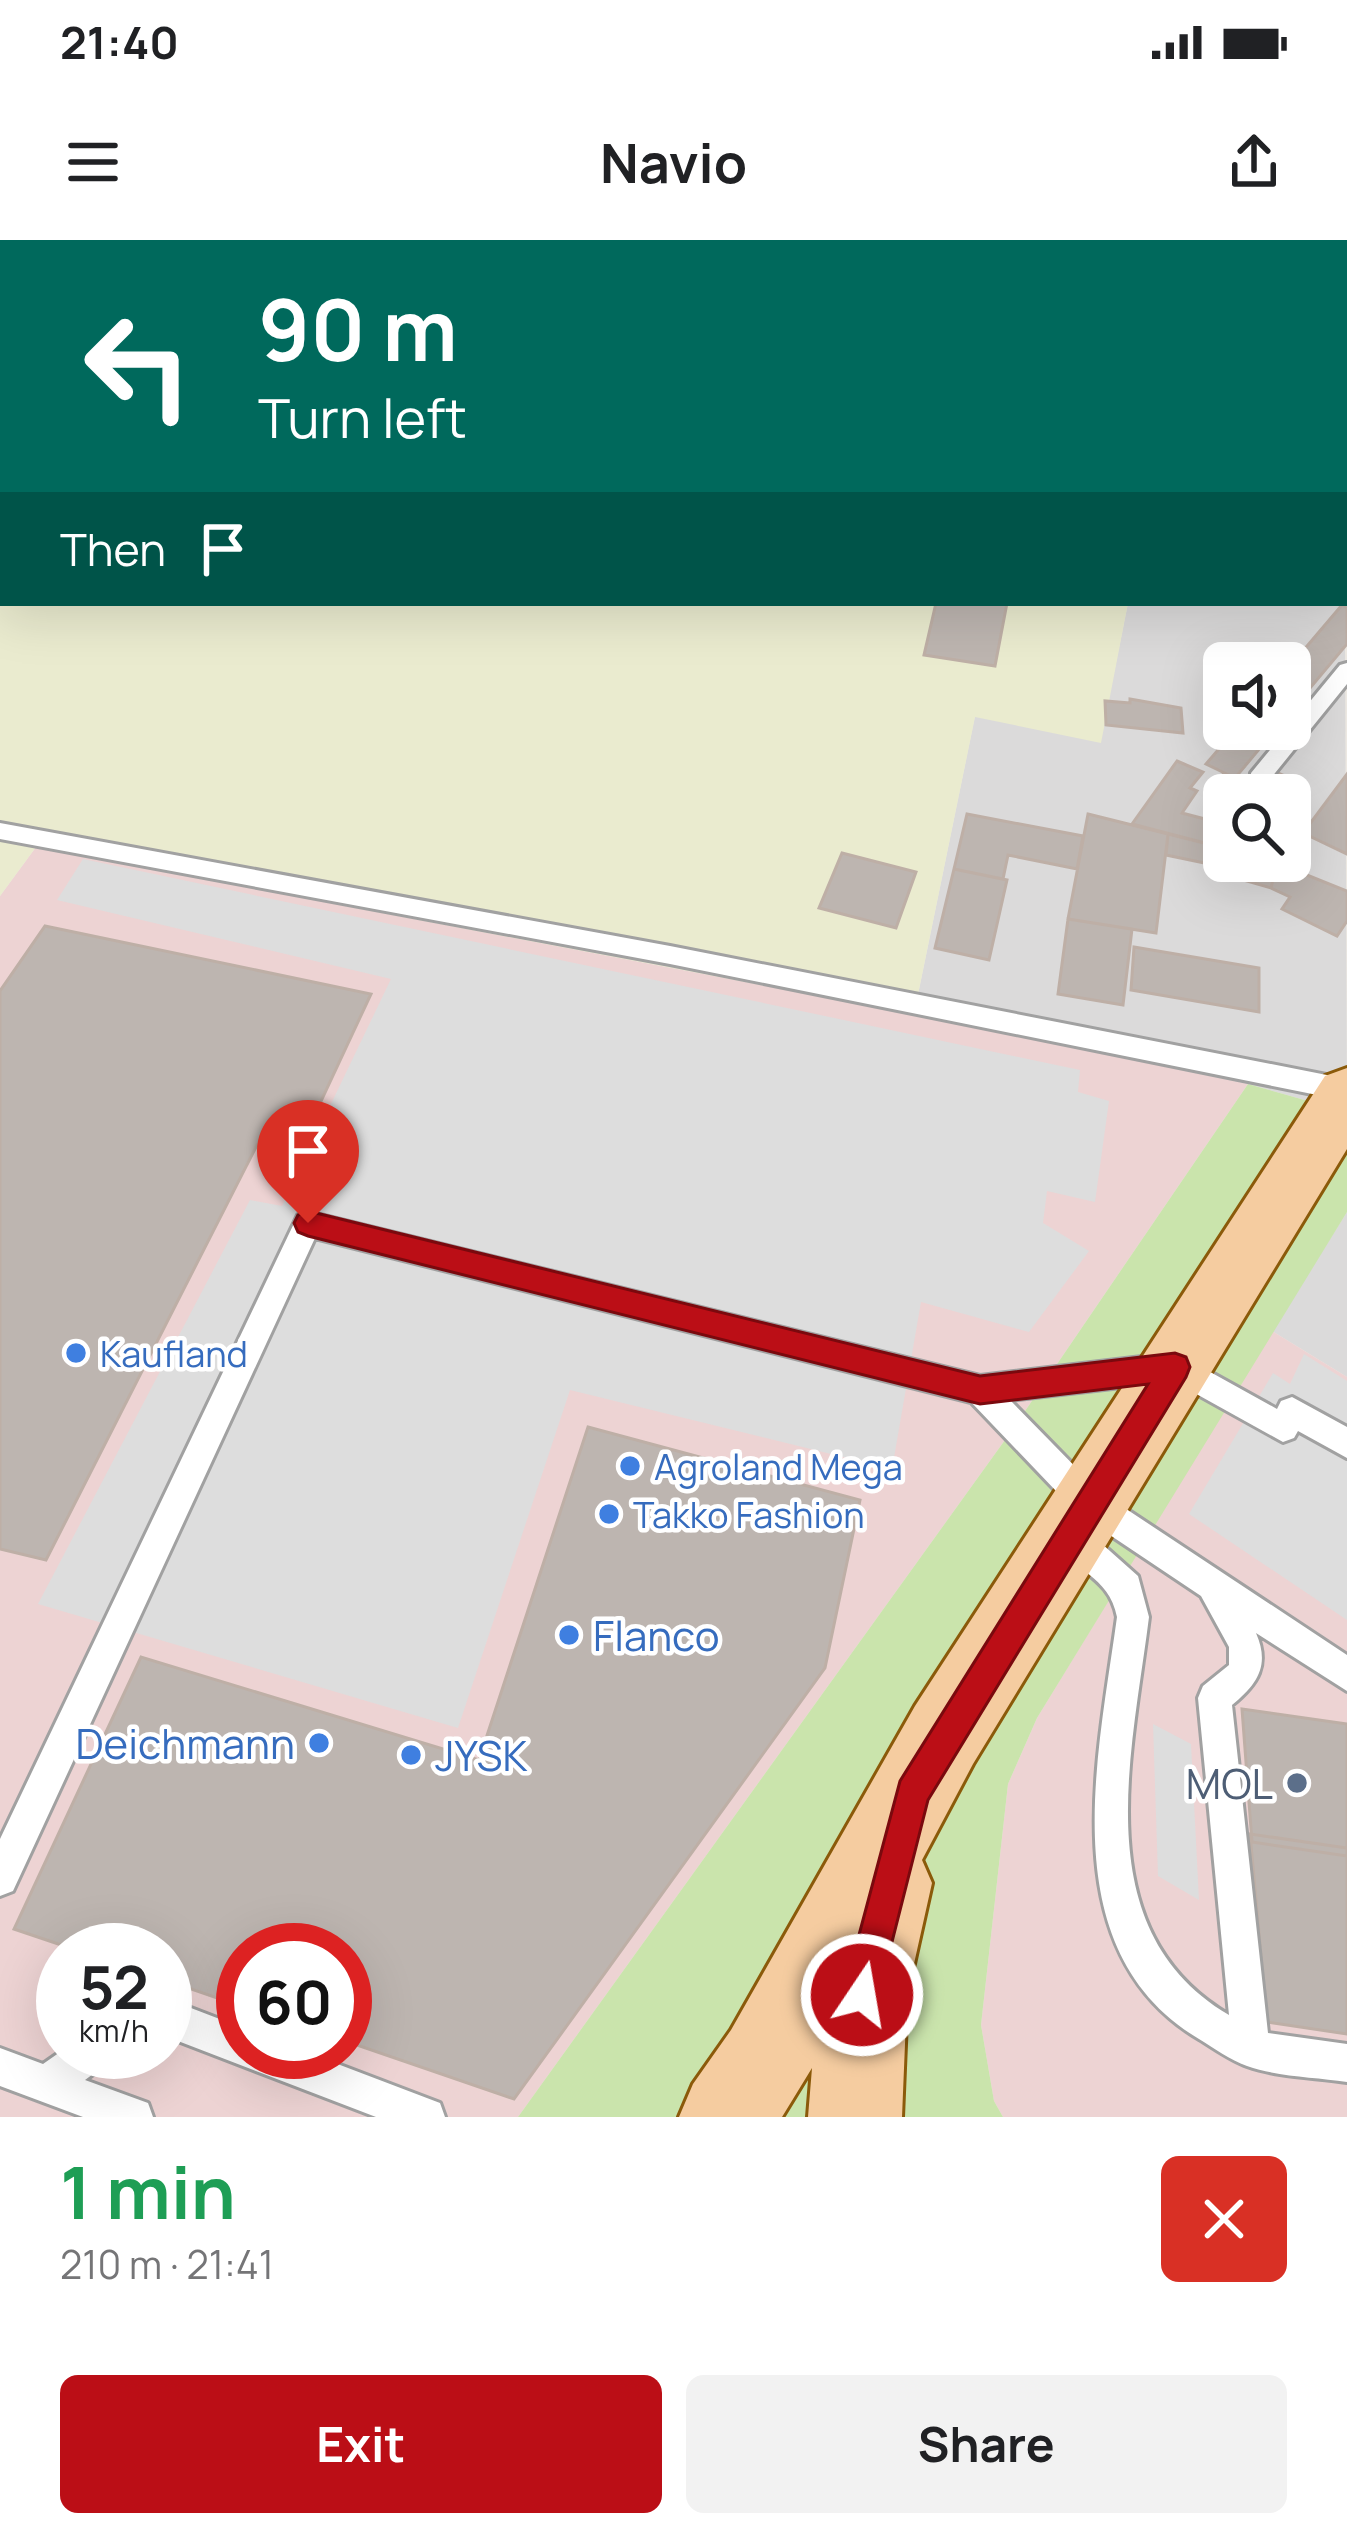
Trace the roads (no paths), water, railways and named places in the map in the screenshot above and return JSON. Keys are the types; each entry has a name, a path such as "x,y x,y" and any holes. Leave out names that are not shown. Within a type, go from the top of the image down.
{"main road":[{"path":"726,2117 764,2063 912,1793 1347,1092"},
{"path":"855,2117 862,1995 912,1793"}],"lane":[{"path":"1262,774 1347,670"},
{"path":"0,831 670,955 1347,1092"},
{"path":"0,1878 308,1223 980,1390 1175,1367 1283,1429 1292,1411 1347,1443"},
{"path":"980,1390 1127,1587 1133,1617 1108,1845 1119,1908 1169,1996 1215,2033 1251,2049 1347,2063"},
{"path":"1079,1519 1212,1585 1347,1674"},
{"path":"1212,1585 1244,1642 1248,1662 1240,1677 1215,1698 1251,2049"},
{"path":"0,2067 134,2117"},
{"path":"50,2084 57,2079"},
{"path":"327,2079 426,2117"}],"place":[{"name":"Kaufland","path":"76,1353"},
{"name":"Agroland Mega","path":"630,1466"},
{"name":"Takko Fashion","path":"609,1514"},
{"name":"Flanco","path":"569,1635"},
{"name":"Deichmann","path":"319,1743"},
{"name":"JYSK","path":"411,1755"},
{"name":"MOL","path":"1297,1783"}]}
